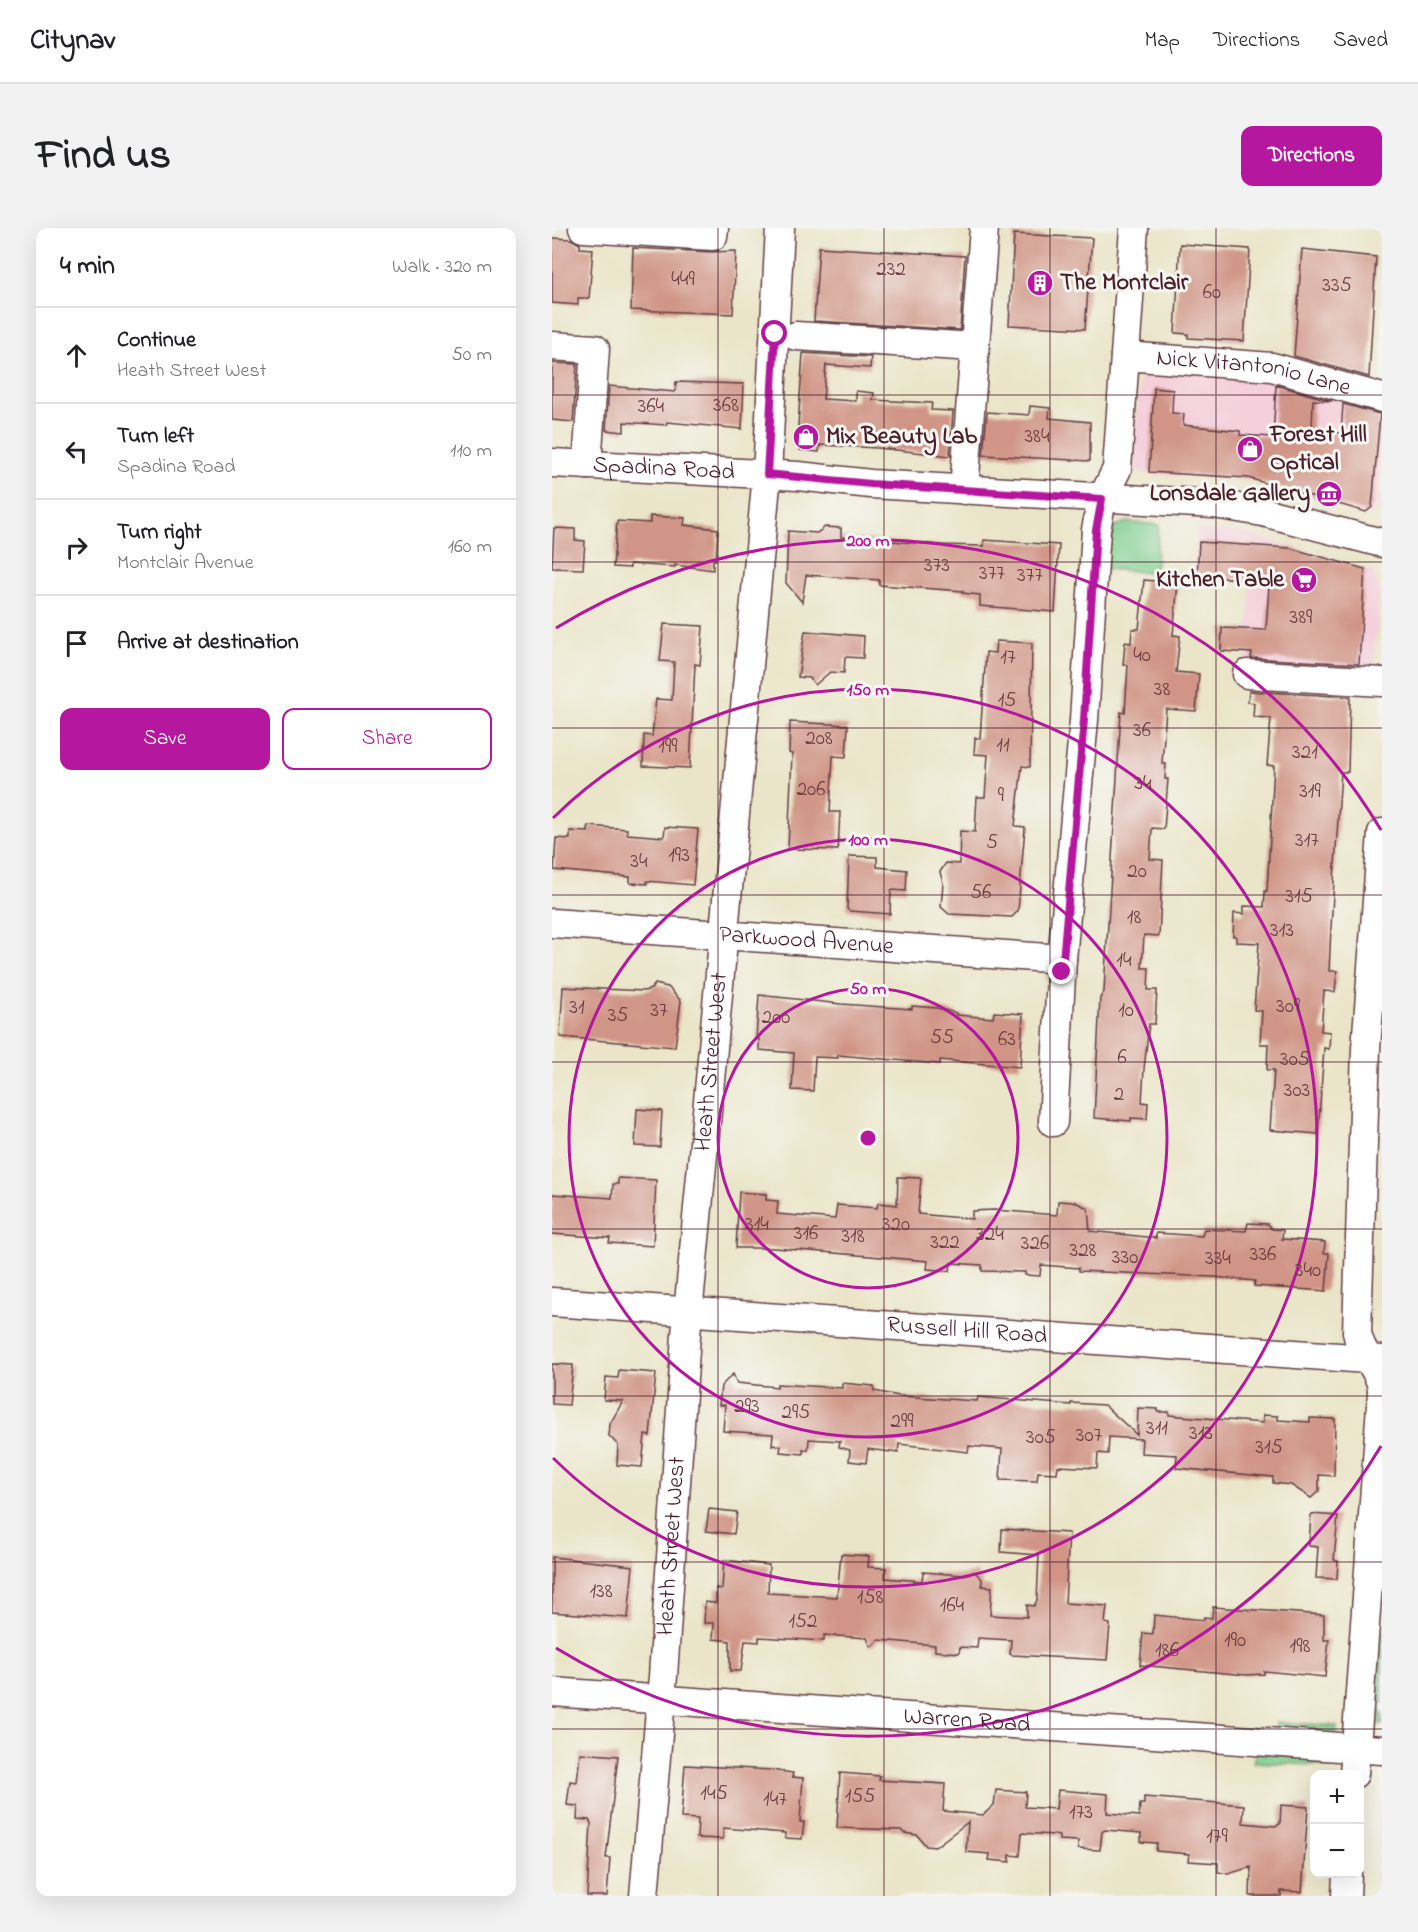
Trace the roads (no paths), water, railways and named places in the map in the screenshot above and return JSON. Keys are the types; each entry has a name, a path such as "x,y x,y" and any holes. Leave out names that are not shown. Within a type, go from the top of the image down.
{"street":[{"path":"583,228 713,236 714,228"},
{"name":"Heath Street West","path":"644,1896 662,1700 690,1311 767,474 780,228"},
{"path":"964,490 984,228"},
{"path":"1053,1122 1062,959 1084,720 1096,530 1102,499 1117,469 1134,228"},
{"path":"796,336 975,347"},
{"path":"552,346 595,349 587,465"},
{"name":"Nick Vitantonio Lane","path":"1125,356 1272,367 1382,398"},
{"name":"Spadina Road","path":"552,463 767,474 964,490 1214,504 1263,512 1382,543"},
{"path":"1247,674 1382,682"},
{"path":"1364,1758 1382,1390 1375,1360 1359,1347 1357,1332 1366,1048 1382,833"},
{"name":"Parkwood Avenue","path":"552,923 1062,959"},
{"name":"Russell Hill Road","path":"552,1302 1375,1360"},
{"name":"Warren Road","path":"552,1692 1364,1758"},
{"path":"1346,1896 1347,1878"}],"place":[{"name":"The Montclair","path":"1040,283"},
{"name":"Mix Beauty Lab","path":"806,437"},
{"name":"Forest Hill Optical","path":"1250,449"},
{"name":"Lonsdale Gallery","path":"1329,494"},
{"name":"Kitchen Table","path":"1304,580"}]}
